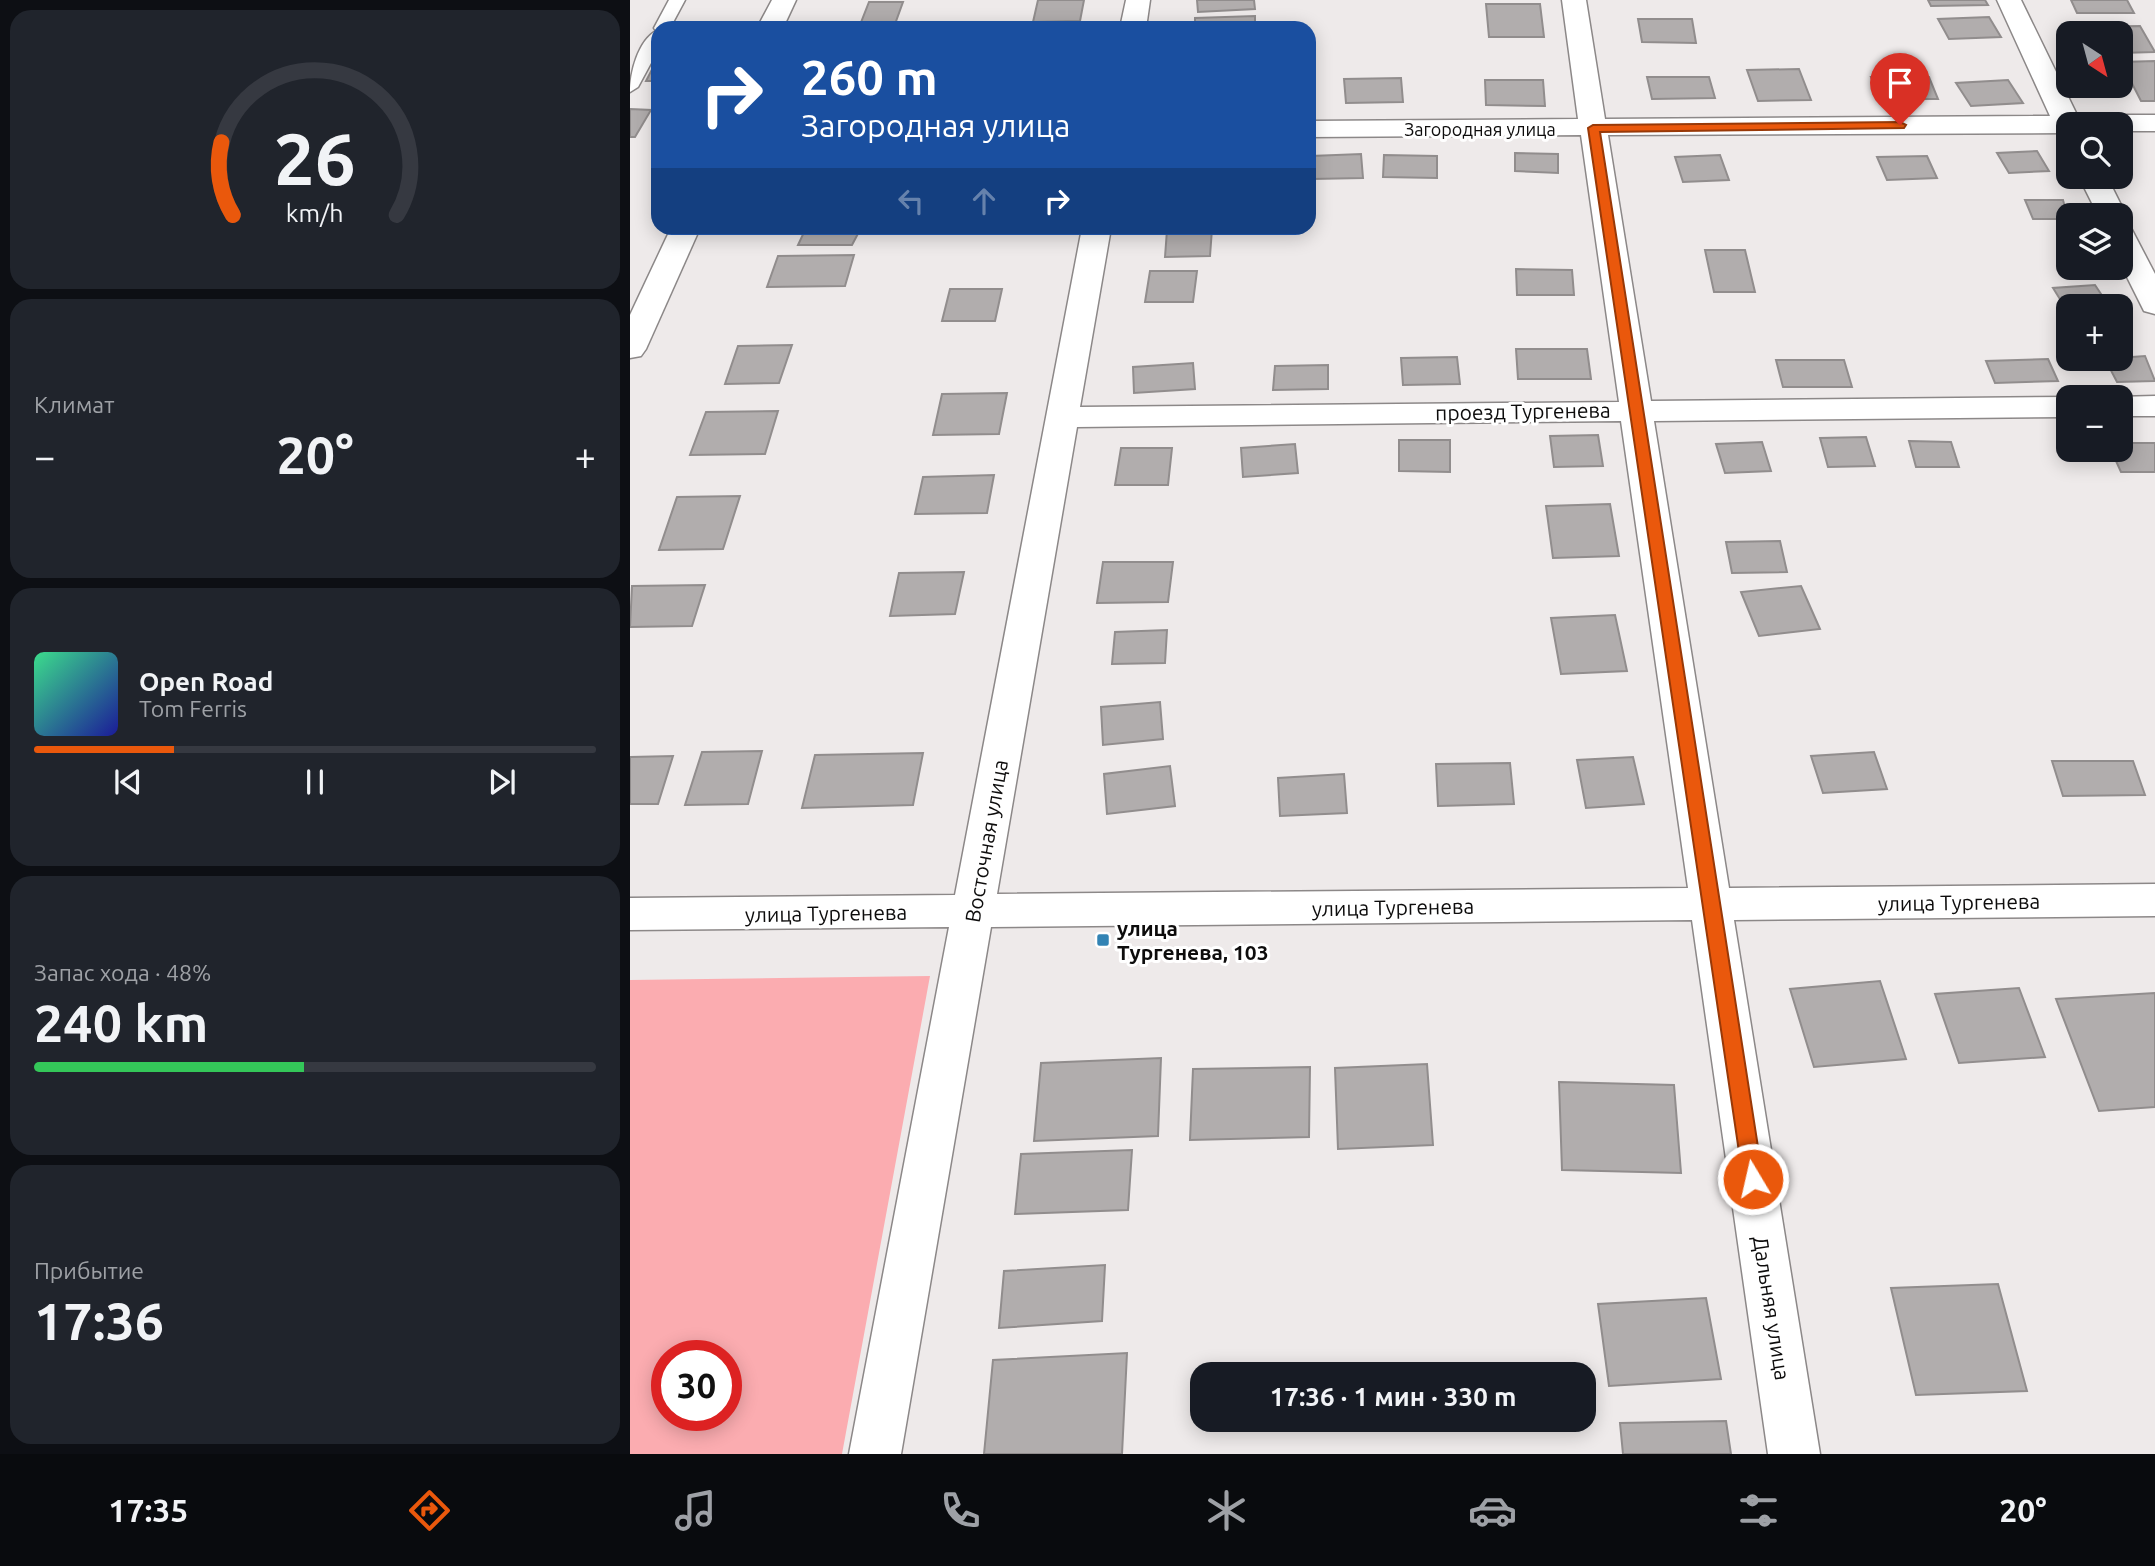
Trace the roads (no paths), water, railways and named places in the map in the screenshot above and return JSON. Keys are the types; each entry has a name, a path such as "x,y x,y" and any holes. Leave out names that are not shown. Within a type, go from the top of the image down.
{"street":[{"path":"774,21 784,0"},
{"path":"1134,21 1138,0"},
{"name":"Дальняя улица","path":"1574,0 1794,1454"},
{"path":"2009,0 2062,112"},
{"name":"Загородная улица","path":"2133,123 2155,123"},
{"name":"Загородная улица","path":"1316,129 2056,124"},
{"path":"630,349 639,312 681,235"},
{"name":"Восточная улица","path":"875,1454 1095,235"},
{"path":"2133,259 2155,305"},
{"path":"2133,406 2155,406"},
{"name":"проезд Тургенева","path":"1062,417 1636,409 2056,407"},
{"name":"улица Тургенева","path":"630,914 2155,900"}],"lane":[{"path":"666,21 677,0"},
{"path":"630,87 651,48"}],"place":[{"name":"улица Тургенева, 103","path":"1103,940"}]}
